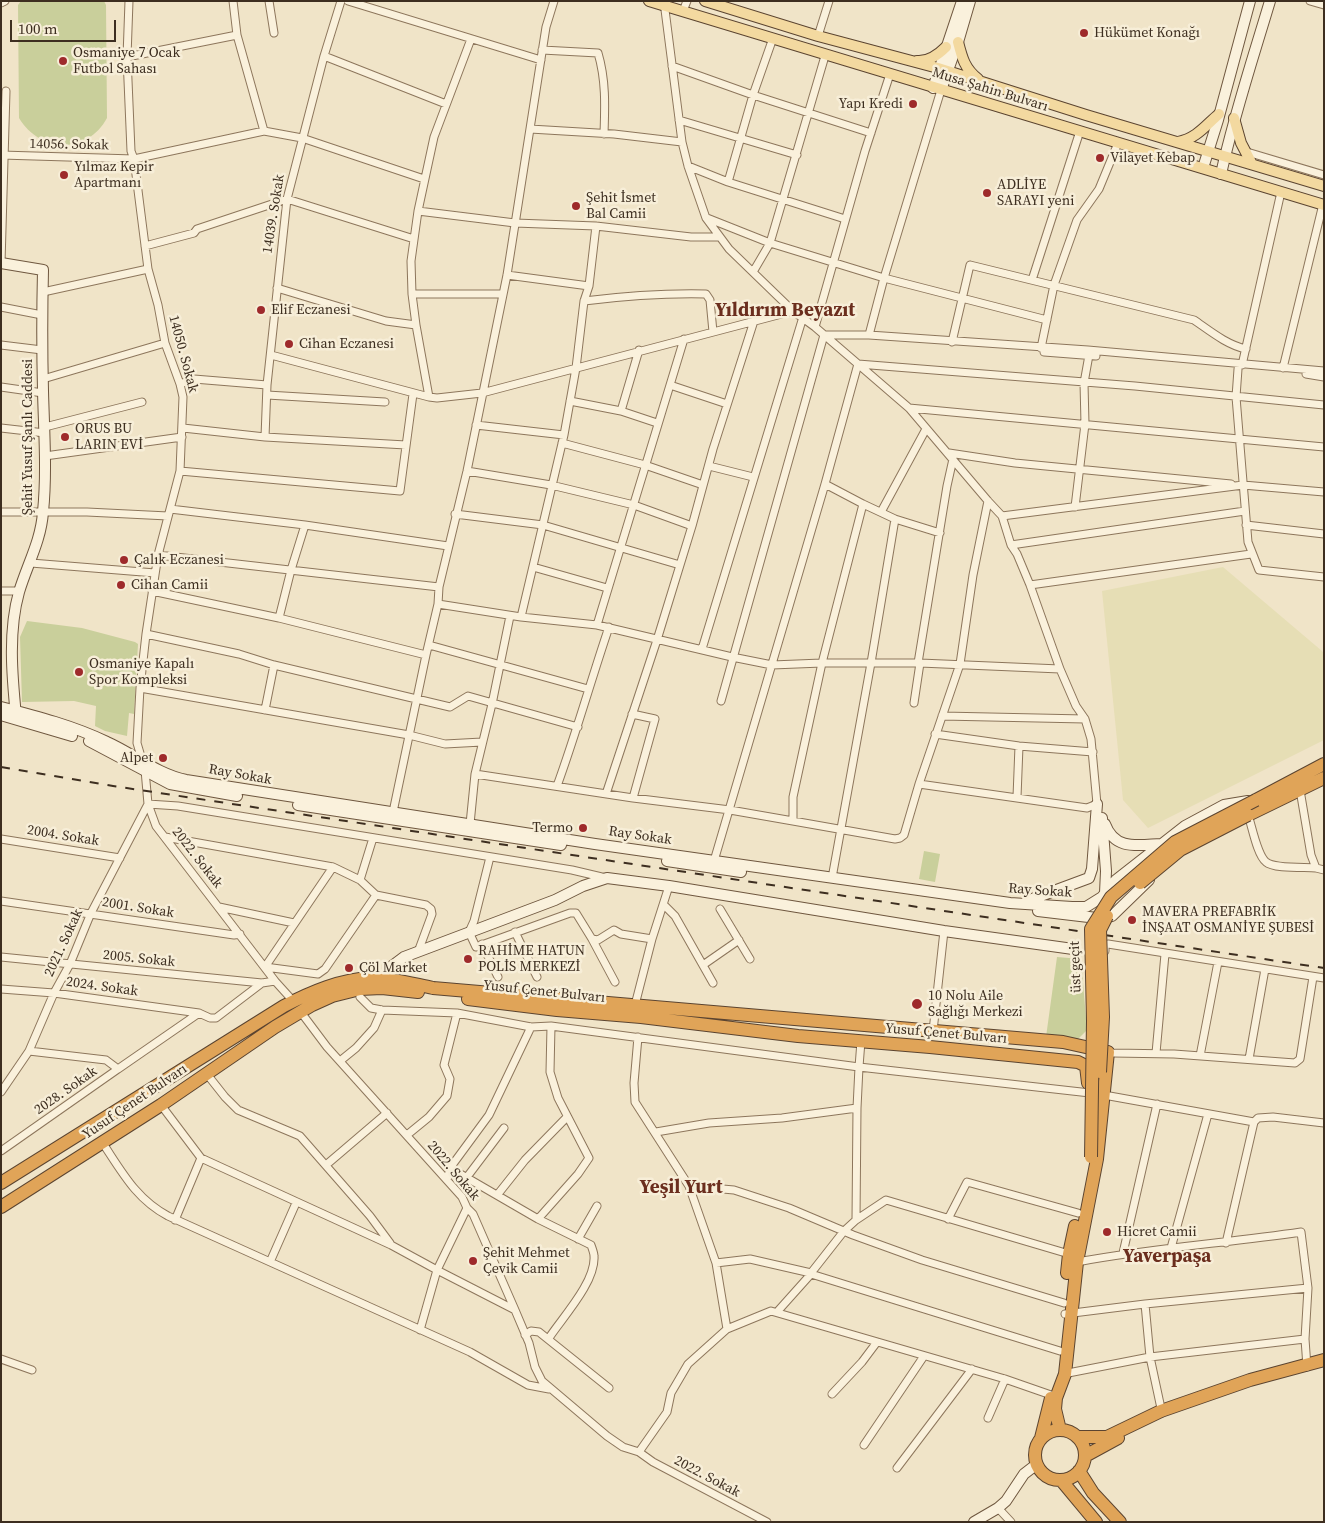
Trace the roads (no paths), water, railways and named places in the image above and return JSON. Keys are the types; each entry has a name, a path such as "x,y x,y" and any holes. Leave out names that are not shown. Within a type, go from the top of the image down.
{"highway":[{"path":"1256,800 1324,764"},
{"path":"1060,1430 1055,1409 1062,1375 1078,1213 1094,1158 1103,1017 1100,930 1114,903 1180,850 1324,778"},
{"name":"üst geçit","path":"1094,1158 1090,929 1111,897 1175,842 1256,800"},
{"name":"Yusuf Çenet Bulvarı","path":"1,1207 161,1105 297,1006 331,986 361,979 557,1010 641,1017 798,1036 1078,1062 1086,1066 1090,1093"},
{"name":"Yusuf Çenet Bulvarı","path":"384,984 1063,1042 1108,1052"},
{"name":"Yusuf Çenet Bulvarı","path":"1,1183 268,1015 297,1006"},
{"path":"1073,1258 1094,1158 1104,1095 1108,1052"},
{"path":"1090,1093 1094,1158"},
{"path":"1041,1438 1060,1430 1072,1433 1077,1437 1085,1448 1085,1456 1084,1464 1074,1476 1061,1480 1046,1476 1037,1464 1035,1450 1041,1438 1051,1395 1062,1375 1060,1351 1067,1310"},
{"path":"1077,1437 1107,1437 1162,1412 1248,1383 1324,1361"},
{"path":"1085,1456 1162,1412"},
{"path":"1079,1471 1093,1493 1120,1522"},
{"path":"1061,1480 1096,1522"}],"main road":[{"name":"Musa Şahin Bulvarı","path":"649,1 664,3 683,11 825,56 1324,205"},
{"name":"Musa Şahin Bulvarı","path":"705,1 818,36 943,70 1324,186"},
{"path":"818,36 846,40 920,61 930,60 946,47"},
{"path":"958,42 967,69 983,83"},
{"path":"1177,142 1188,140 1220,114"},
{"path":"1234,118 1241,143 1252,164"}],"street":[{"name":"14050. Sokak","path":"129,1 127,57 131,150 134,159 148,269 158,305 165,343 183,397 180,471 158,554 140,688 137,743 143,766 148,804"},
{"path":"233,1 237,35 264,131 302,138 424,178"},
{"path":"269,1 274,33"},
{"name":"14039. Sokak","path":"265,437 267,385 287,199 324,56 341,1"},
{"path":"348,1 541,60"},
{"path":"393,812 438,604 439,587 455,514 467,471 507,275 542,50 546,27 554,1"},
{"path":"683,11 687,1"},
{"path":"818,36 829,1"},
{"path":"870,334 943,70 946,47 962,1"},
{"path":"943,70 958,42 970,1"},
{"path":"1203,168 1220,114 1250,1"},
{"path":"1221,174 1234,118 1270,1"},
{"path":"1310,1 1324,5"},
{"path":"664,3 682,142 688,166 706,218 729,249 793,311 816,327 909,408 1002,516 1011,544 1030,585 1060,669 1076,706 1084,719 1093,752 1097,804 1092,869 1089,878 1023,903"},
{"path":"127,57 237,35"},
{"path":"728,182 753,95 773,38"},
{"path":"428,397 412,294 411,261 424,178 434,137 471,39"},
{"path":"542,50 598,54 603,68 605,93 604,134"},
{"path":"324,56 446,104"},
{"path":"753,272 770,244 825,56"},
{"path":"672,66 753,95 871,133"},
{"path":"816,327 845,219 890,74"},
{"path":"1,263 3,120 6,91"},
{"path":"679,120 797,155"},
{"path":"530,129 682,142"},
{"name":"14056. Sokak","path":"3,155 134,159 264,131"},
{"path":"1032,280 1080,131"},
{"path":"1041,348 1054,285 1077,220 1099,189 1118,142"},
{"path":"1247,152 1324,174"},
{"path":"688,166 728,182 845,219"},
{"path":"1281,192 1246,349 1240,367 1236,396 1246,525 1251,554 1258,570 1324,577"},
{"path":"145,246 194,233 197,229 287,199 414,239"},
{"path":"1283,368 1324,205"},
{"path":"418,211 515,222 596,226 691,237 719,237"},
{"path":"706,218 770,244 833,263 1047,320"},
{"path":"521,617 564,435 576,368 584,301 589,286 596,226"},
{"name":"Şehit Yusuf Şanlı Caddesi","path":"1,263 43,270 42,350 45,430 43,513 40,534 31,563 19,591 14,616 12,644 16,715"},
{"path":"952,342 970,265 1194,320 1217,336 1246,349"},
{"path":"43,292 148,269"},
{"path":"507,275 589,286"},
{"path":"276,288 386,320 416,326"},
{"path":"412,294 502,294"},
{"path":"584,301 631,295 706,294 710,300 713,332"},
{"path":"1,307 42,315"},
{"path":"271,355 413,394 438,398 482,393 639,350 793,311"},
{"path":"702,649 802,317"},
{"path":"606,794 680,565 754,321"},
{"path":"826,336 870,334 952,342 1088,350 1324,377"},
{"path":"826,336 890,339 1240,367 1324,371"},
{"path":"721,701 732,657 826,336"},
{"path":"597,625 684,339"},
{"path":"43,379 165,343"},
{"path":"1,345 42,350"},
{"path":"621,411 639,350"},
{"path":"1075,507 1085,424 1084,383 1089,355"},
{"path":"858,364 1135,386 1324,405"},
{"path":"714,861 825,484 858,364"},
{"path":"180,384 194,379 267,385"},
{"path":"670,385 728,404"},
{"path":"1,387 43,393"},
{"path":"180,471 400,491 413,394"},
{"path":"267,395 385,402"},
{"path":"570,401 621,411 657,424"},
{"path":"1,428 45,430 142,402"},
{"path":"909,408 1324,447"},
{"path":"476,425 564,435"},
{"path":"183,428 265,437 406,445"},
{"path":"880,512 926,429"},
{"path":"45,456 182,437"},
{"path":"562,443 645,466 703,485"},
{"path":"951,456 1324,492"},
{"path":"914,703 951,456"},
{"path":"709,466 753,477"},
{"path":"467,471 552,485 634,505 692,526"},
{"path":"825,484 895,519 940,533"},
{"path":"1002,516 1243,485"},
{"path":"475,774 633,798 730,810 900,838 904,834 918,784 960,664 973,575 988,501"},
{"path":"793,821 794,797 822,663 863,504"},
{"path":"1011,544 1245,511"},
{"path":"1,512 169,513 305,525 448,546"},
{"path":"455,514 543,525 680,565"},
{"path":"832,878 895,519"},
{"path":"279,618 305,525"},
{"path":"1246,525 1324,534"},
{"path":"158,554 439,587"},
{"path":"1030,585 1251,554"},
{"path":"31,563 155,573"},
{"path":"534,567 607,588"},
{"path":"1,590 19,591"},
{"path":"152,591 279,618 426,655"},
{"path":"438,604 510,616 609,627 656,640 772,665 919,663 1060,669"},
{"path":"470,824 475,774 510,616"},
{"path":"557,786 578,727 588,689 609,627"},
{"path":"146,634 239,654 274,665 450,707 468,696 578,727"},
{"path":"429,645 588,689"},
{"path":"265,710 274,665"},
{"path":"140,688 409,735 445,744 482,742"},
{"name":"Ray Sokak","path":"1,707 16,715 97,737 143,766 186,780 714,861 1010,903 1086,907 1102,897 1116,880 1185,826 1224,805 1256,800"},
{"path":"632,714 655,719 633,798"},
{"path":"1,715 16,715"},
{"path":"942,716 1084,719"},
{"path":"935,734 1019,746 1093,752"},
{"path":"1017,798 1019,746"},
{"path":"143,766 163,781 178,786 716,868 1097,918 1112,916 1175,859 1234,826 1248,815 1261,857 1266,862 1277,866 1324,870"},
{"path":"918,784 1087,808 1097,804"},
{"path":"1300,790 1311,856 1316,868"},
{"path":"148,804 178,806 572,870 607,878 669,886 944,931 1073,949"},
{"name":"2022. Sokak","path":"148,804 156,826 327,1047 462,1197 467,1208 473,1214 516,1310 537,1373 542,1381 607,1436 624,1447 639,1452 653,1462 766,1522"},
{"name":"2021. Sokak","path":"1,1092 29,1051 54,992 70,964 91,913 148,804"},
{"path":"1097,804 1108,831 1115,839 1124,844 1161,844"},
{"path":"1102,818 1105,917"},
{"path":"165,837 333,867 360,880 376,895 426,905 431,909 432,914 418,952"},
{"path":"360,880 373,838"},
{"name":"2004. Sokak","path":"1,839 120,858"},
{"path":"490,857 474,921 469,932 476,947 570,913 576,913 615,982"},
{"path":"333,867 265,967 318,974 325,969 376,895"},
{"path":"384,984 389,971 404,957 555,900 583,886 607,878"},
{"path":"634,1005 669,886"},
{"name":"2001. Sokak","path":"1,901 240,934"},
{"path":"664,905 675,916 713,983"},
{"path":"219,907 294,923"},
{"path":"720,909 750,959"},
{"path":"592,939 598,940 614,930 621,934 652,939"},
{"path":"933,1031 944,931"},
{"path":"515,932 537,977"},
{"path":"703,965 739,940"},
{"path":"482,944 498,977"},
{"path":"1313,977 1300,1060 1295,1063 1156,1053 1108,1052 1105,945 1126,946 1165,954 1324,978"},
{"path":"1156,1053 1165,954"},
{"name":"2005. Sokak","path":"1,957 262,984 275,981"},
{"path":"1200,1056 1218,962"},
{"path":"1249,1059 1265,968"},
{"name":"2024. Sokak","path":"1,988 54,992 199,1013 210,1018 216,1018 262,984"},
{"path":"360,997 371,1008 382,1010 457,1012 531,1026 552,1026 858,1067 1090,1093"},
{"path":"340,1061 356,1048 374,1028 382,1010"},
{"path":"406,1135 429,1117 447,1096 450,1079 444,1065 457,1012"},
{"path":"118,1069 199,1013"},
{"path":"447,1180 450,1168 489,1115 531,1026"},
{"path":"538,1219 578,1174 589,1158 558,1098 550,1072 552,1026"},
{"path":"638,1037 634,1083 635,1102 689,1186 716,1263 727,1329"},
{"path":"856,1220 858,1067 862,1041"},
{"name":"2028. Sokak","path":"1,1151 118,1069 106,1060 29,1051"},
{"path":"206,1073 224,1097 238,1110 300,1136 370,1216 392,1245"},
{"path":"1104,1095 1254,1122"},
{"path":"1123,1253 1157,1104"},
{"path":"161,1105 201,1158 296,1203 392,1245 516,1310"},
{"path":"656,1132 709,1123 782,1118 857,1108"},
{"path":"326,1166 387,1114"},
{"path":"1171,1248 1208,1114"},
{"path":"498,1194 525,1160 567,1117"},
{"path":"1226,1243 1254,1122 1258,1118 1273,1117 1324,1123"},
{"path":"467,1177 504,1128"},
{"path":"102,1142 129,1184 153,1208 175,1220 470,1352 528,1384 551,1390"},
{"path":"175,1220 201,1158"},
{"path":"450,1168 498,1194 510,1204 591,1245 594,1258 591,1272 578,1300 549,1338"},
{"path":"948,1219 967,1182 1078,1213"},
{"path":"689,1186 734,1190 790,1208 844,1231 922,1260 1067,1310 1308,1288"},
{"path":"777,1312 811,1274 844,1231 856,1220 886,1200 1073,1258 1226,1243 1302,1232 1308,1288 1305,1340 1307,1366"},
{"path":"270,1262 296,1203"},
{"path":"578,1239 597,1206"},
{"path":"420,1330 437,1270 467,1208"},
{"path":"716,1263 750,1259 811,1274 1060,1351"},
{"path":"1145,1304 1150,1357 1162,1412"},
{"path":"639,1452 667,1412 671,1393 688,1364 727,1329 771,1311 972,1369 1051,1395"},
{"path":"525,1335 531,1331 539,1332 549,1338 609,1388"},
{"path":"1062,1375 1150,1357 1305,1340"},
{"path":"832,1394 862,1362 877,1342"},
{"path":"864,1445 924,1356"},
{"path":"1,1359 32,1370"},
{"path":"897,1468 972,1369"},
{"path":"988,1418 1005,1379"},
{"path":"974,1522 1006,1501 1024,1474 1037,1464"},
{"path":"998,1508 1011,1522"}],"railway":[{"path":"1,767 113,786 1324,968"}],"place":[{"name":"Hükümet Konağı","path":"1084,33"},
{"name":"Osmaniye 7 Ocak Futbol Sahası","path":"63,61"},
{"name":"Yapı Kredi","path":"913,104"},
{"name":"Vilayet Kebap","path":"1100,158"},
{"name":"Yılmaz Kepir Apartmanı","path":"64,175"},
{"name":"ADLİYE SARAYI yeni","path":"987,193"},
{"name":"Şehit İsmet Bal Camii","path":"576,206"},
{"name":"Elif Eczanesi","path":"261,310"},
{"name":"Cihan Eczanesi","path":"289,344"},
{"name":"ORUS BU LARIN EVİ","path":"65,437"},
{"name":"Çalık Eczanesi","path":"124,560"},
{"name":"Cihan Camii","path":"121,585"},
{"name":"Osmaniye Kapalı Spor Kompleksi","path":"79,672"},
{"name":"Alpet","path":"163,758"},
{"name":"Termo","path":"583,828"},
{"name":"MAVERA PREFABRİK İNŞAAT OSMANİYE ŞUBESİ","path":"1132,920"},
{"name":"RAHİME HATUN POLİS MERKEZİ","path":"468,959"},
{"name":"Çöl Market","path":"349,968"},
{"name":"10 Nolu Aile Sağlığı Merkezi","path":"917,1004"},
{"name":"Hicret Camii","path":"1107,1232"},
{"name":"Şehit Mehmet Çevik Camii","path":"473,1261"}],"district":[{"name":"Yıldırım Beyazıt","path":"785,311"},
{"name":"Yeşil Yurt","path":"681,1188"},
{"name":"Yaverpaşa","path":"1167,1257"}]}
